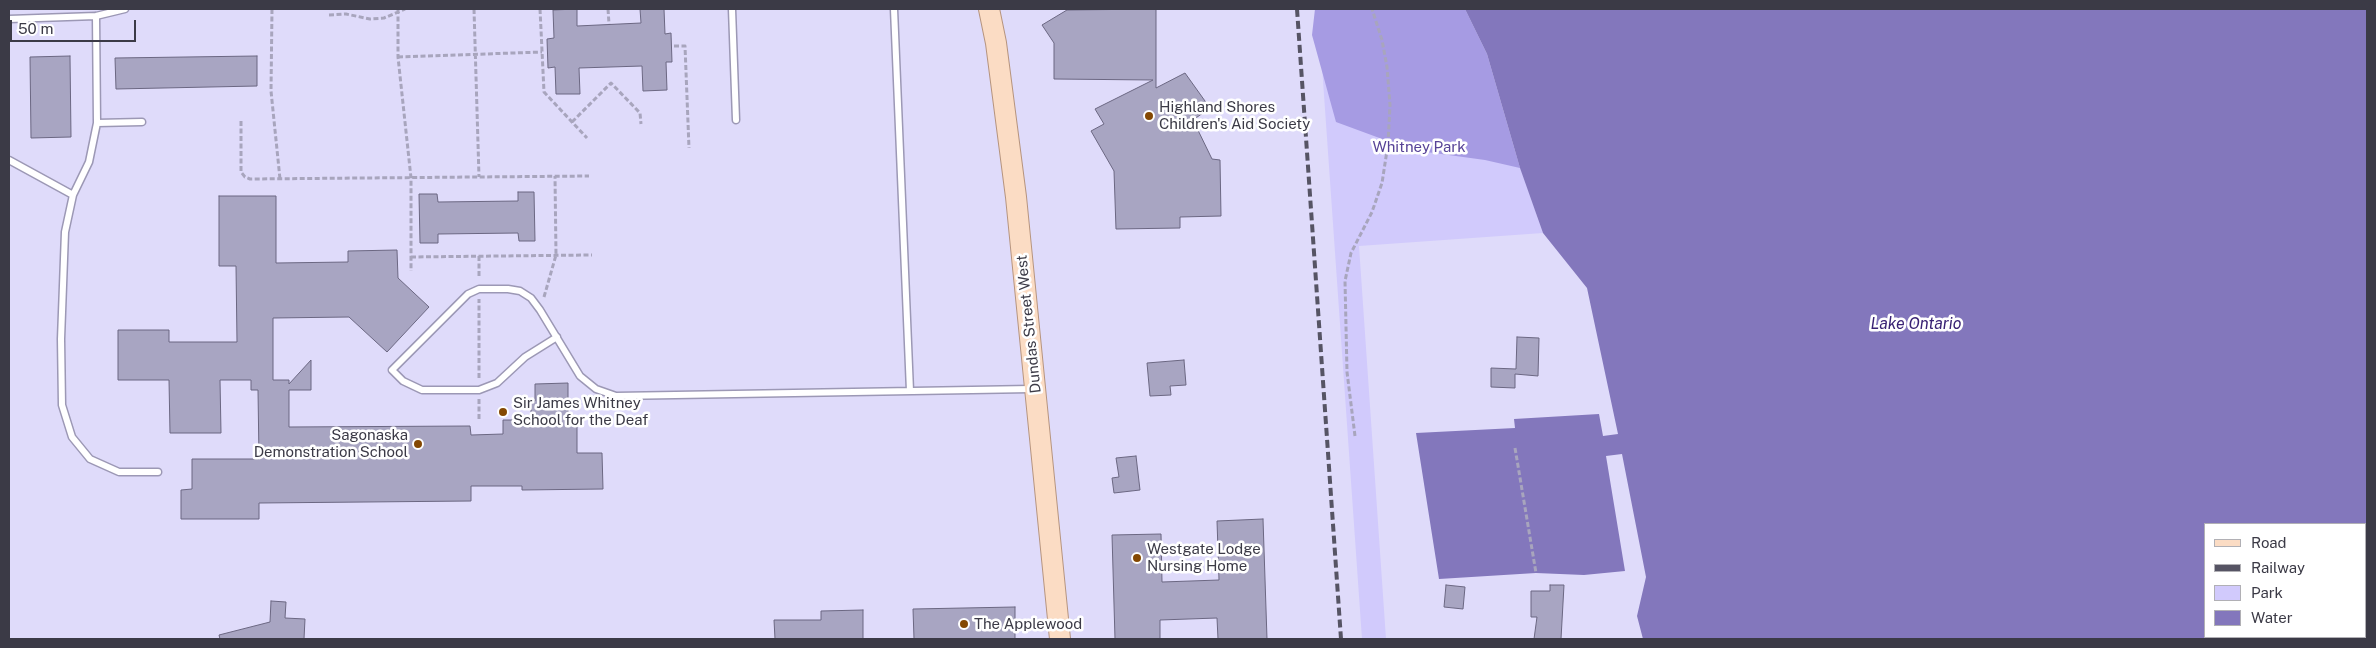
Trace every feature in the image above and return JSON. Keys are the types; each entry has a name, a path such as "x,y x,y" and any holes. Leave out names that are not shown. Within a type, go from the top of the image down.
{"main road":[{"name":"Dundas Street West","path":"989,9 996,43 1016,197 1060,639"}],"lane":[{"path":"9,19 96,16 125,9"},
{"path":"732,9 736,120"},
{"path":"894,9 910,391"},
{"path":"96,16 96,123 89,162 72,195 65,232 61,339 62,405 72,437 90,460 119,472 158,472"},
{"path":"96,123 142,122"},
{"path":"9,160 72,195"},
{"path":"557,338 525,357 497,382 479,390 422,390 403,381 392,370 468,294 480,290 520,291 531,298 540,310 557,338 580,376 596,389 616,396 1035,389"}],"path":[{"path":"272,9 271,91 280,179"},
{"path":"329,15 346,14 370,19 384,18 405,9"},
{"path":"474,9 479,177"},
{"path":"540,9 544,92 588,138"},
{"path":"608,9 609,24"},
{"path":"1355,436 1347,372 1345,281 1351,253 1372,212 1382,183 1390,115 1387,67 1382,40 1372,9"},
{"path":"398,11 398,57 411,178 412,271"},
{"path":"674,46 685,46 689,148"},
{"path":"398,57 542,52"},
{"path":"572,122 611,83 640,113 641,124"},
{"path":"241,121 241,172 250,179 589,176"},
{"path":"540,310 556,255 555,176"},
{"path":"411,257 592,255"},
{"path":"479,256 479,419"},
{"path":"1515,448 1536,572"}],"green space":[{"path":"1315,9 1465,9 1487,54 1520,168 1485,160 1412,150 1336,122 1312,35"},
{"name":"Whitney Park","path":"1318,9 1465,9 1543,233 1359,246 1386,639 1362,639"}],"water":[{"name":"Lake Ontario","path":"1465,9 2367,9 2367,639 1643,639 1637,616 1646,577 1622,454 1606,456 1625,571 1584,575 1536,573 1439,579 1416,433 1515,428 1514,419 1599,414 1603,436 1618,434 1587,288 1543,233 1520,168 1487,54"}],"building":[{"path":"577,9 577,26 641,23 640,9 664,9 665,34 671,33 672,62 666,62 667,90 643,91 642,66 579,68 580,94 556,94 555,67 548,68 547,39 554,38 553,10"},
{"name":"Highland Shores Children's Aid Society","path":"1156,9 1156,88 1185,73 1210,108 1193,120 1212,159 1220,160 1221,216 1180,217 1180,228 1116,229 1114,171 1091,131 1104,124 1095,109 1153,80 1054,79 1054,43 1042,25 1067,10"},
{"path":"70,56 71,137 31,138 30,57"},
{"path":"257,56 257,86 116,89 115,58"},
{"path":"518,192 534,192 535,241 519,241 518,233 438,234 438,243 420,243 419,194 437,194 438,202 518,201"},
{"path":"219,196 276,196 276,263 348,262 348,251 397,250 398,278 429,307 387,352 349,317 273,318 273,380 289,380 289,384 311,360 311,390 289,390 289,427 470,426 471,435 503,434 503,420 531,420 531,401 535,401 535,384 568,383 568,421 577,421 577,453 602,453 603,489 522,490 522,486 471,486 471,501 259,503 259,519 181,519 181,490 192,489 192,459 259,459 258,390 251,390 251,380 220,380 221,433 170,433 169,380 118,380 118,330 169,330 169,342 237,342 236,266 219,266"},
{"path":"1517,337 1539,338 1538,376 1515,374 1515,388 1491,387 1491,368 1516,369"},
{"path":"1184,360 1186,385 1170,386 1171,395 1150,396 1147,363"},
{"path":"1136,456 1140,490 1114,493 1112,478 1119,477 1116,458"},
{"name":"Westgate Lodge Nursing Home","path":"1263,519 1267,639 1218,639 1217,618 1160,620 1160,639 1115,639 1112,535 1161,534 1162,582 1219,580 1217,521"},
{"path":"1446,585 1465,587 1463,609 1444,607"},
{"path":"1550,585 1564,585 1561,639 1534,639 1537,617 1531,617 1531,591 1550,591"},
{"path":"271,601 286,602 285,618 305,619 304,639 220,639 219,635 270,622"},
{"name":"The Applewood","path":"1015,607 1015,639 914,639 913,609"},
{"path":"863,610 863,639 775,639 774,620 821,620 821,611"}],"railway":[{"path":"1297,9 1341,639"}],"place":[{"name":"Highland Shores Children's Aid Society","path":"1149,116"},
{"name":"Sir James Whitney School for the Deaf","path":"503,412"},
{"name":"Sagonaska Demonstration School","path":"418,444"},
{"name":"Westgate Lodge Nursing Home","path":"1137,558"},
{"name":"The Applewood","path":"964,624"}]}
